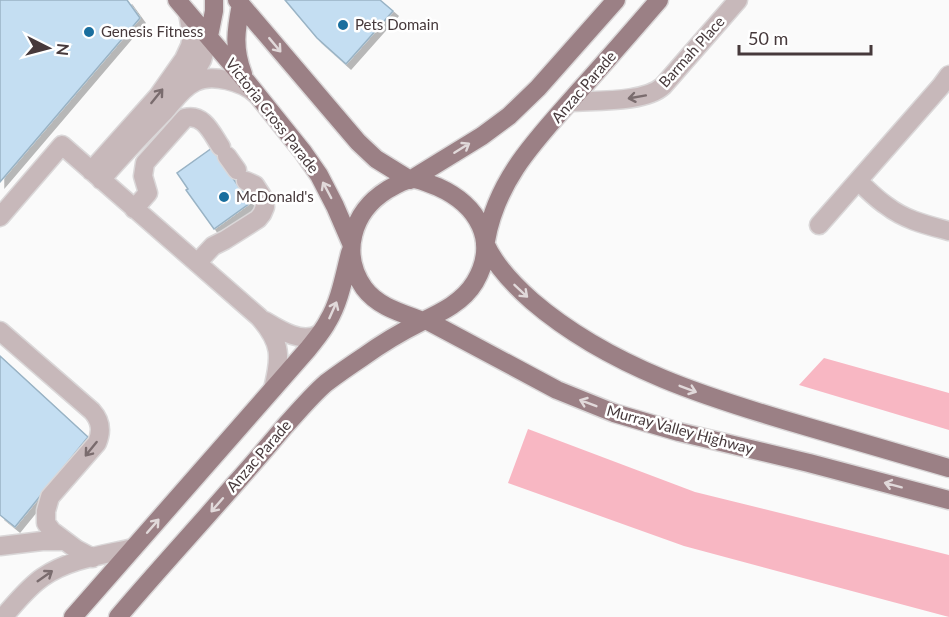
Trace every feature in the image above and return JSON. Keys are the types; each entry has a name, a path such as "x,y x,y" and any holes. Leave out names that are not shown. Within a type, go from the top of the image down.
{"main road":[{"path":"209,36 214,0"},
{"path":"72,617 319,334 332,315 357,224 367,207 389,188 411,179 482,136 509,116 538,88 616,0"},
{"name":"Anzac Parade","path":"486,244 490,220 506,182 520,161 659,0"},
{"path":"239,2 358,142 376,159 411,179 433,185 459,199 474,216 491,256 502,272 542,309 585,339 643,370 741,408 949,468"},
{"path":"239,2 236,43 241,68 252,88"},
{"name":"Victoria Cross Parade","path":"183,6 294,139 319,175 335,206 351,246"},
{"path":"351,246 353,262 359,278 369,294 384,306 424,320 448,308 466,294 481,268 486,244"},
{"name":"Anzac Parade","path":"118,617 326,383 364,356 424,320"},
{"name":"Murray Valley Highway","path":"424,320 556,390 614,413 678,432 809,463 949,500"}],"street":[{"name":"Barmah Place","path":"570,102 629,98 652,93 663,86 738,0"},
{"path":"96,176 184,59 192,36 183,6"},
{"path":"96,176 139,137 186,87 202,60 209,36"},
{"path":"819,225 949,75"},
{"path":"186,87 200,80 216,80 240,84 252,90 252,88"},
{"path":"134,209 147,193 158,165 187,130 204,129 255,185 264,200 265,207 258,219 213,246 197,263"},
{"path":"0,217 62,145 259,317 273,334 277,344 278,364 273,389"},
{"path":"858,181 899,214 915,222 949,231"},
{"path":"259,317 297,336 307,338 319,334"},
{"path":"0,331 81,401 100,422 99,440 50,497 47,502 46,519 48,526 64,541 93,558"},
{"path":"0,546 64,541"},
{"path":"6,607 51,572 69,563 133,548"}],"shaded area":[{"path":"824,358 949,393 949,430 799,385"},
{"path":"528,429 695,492 949,555 949,617 684,546 508,483"}],"building":[{"path":"0,0 127,0 140,18 0,182"},
{"name":"Pets Domain","path":"285,0 380,0 393,11 346,64 317,38"},
{"path":"212,148 250,203 214,229 186,190 188,189 177,173"},
{"path":"0,356 88,437 15,527 0,515"}],"place":[{"name":"Pets Domain","path":"343,25"},
{"name":"Genesis Fitness","path":"89,32"},
{"name":"McDonald's","path":"224,197"}]}
